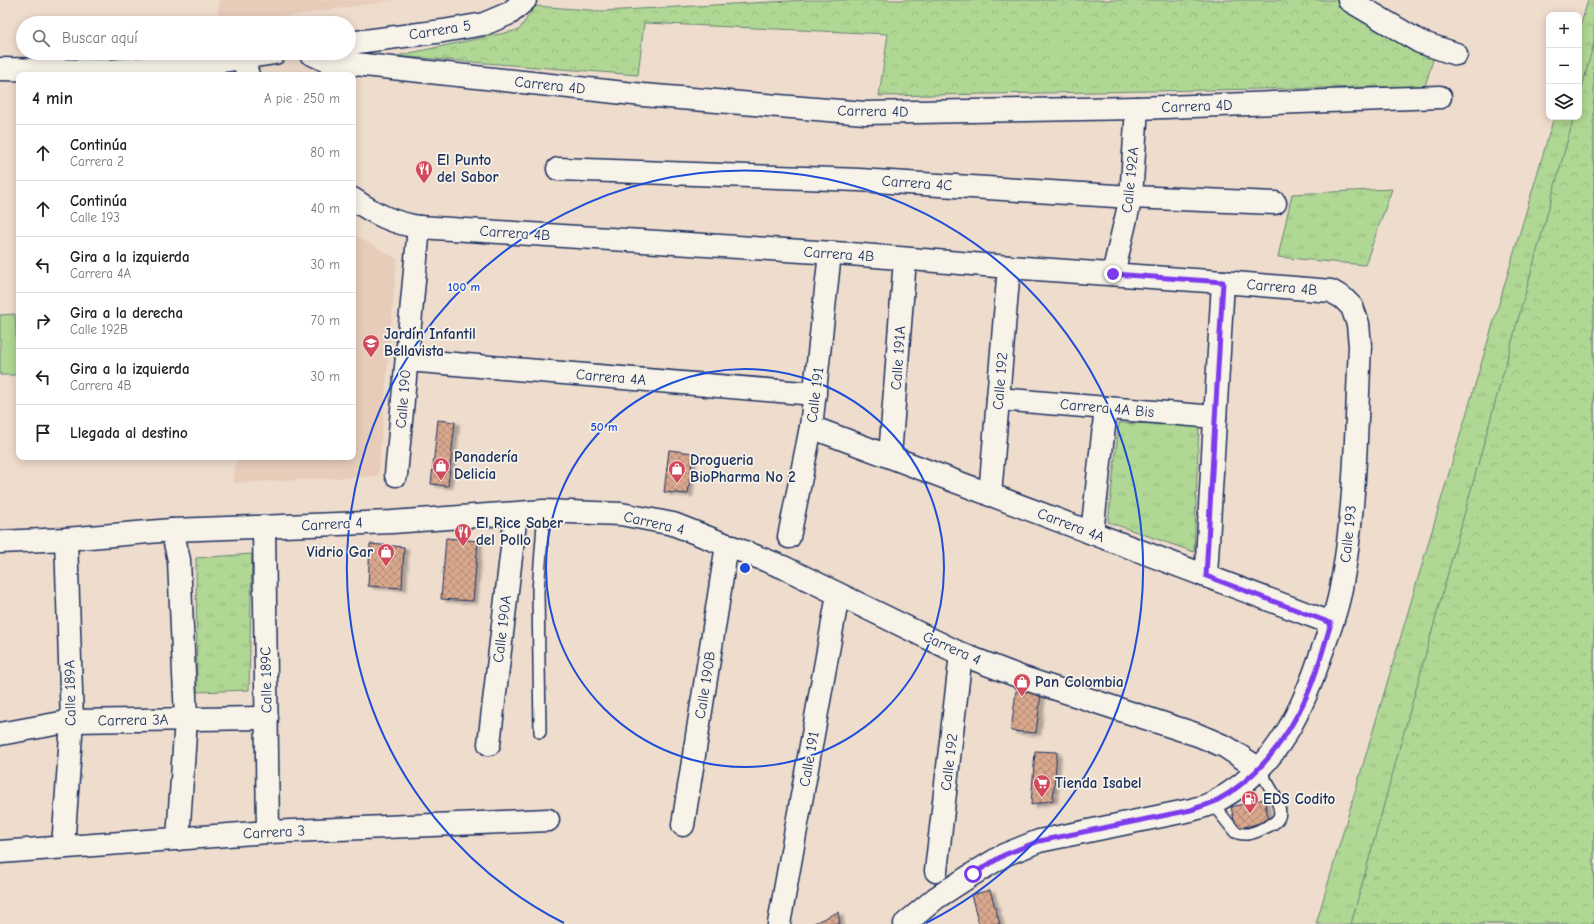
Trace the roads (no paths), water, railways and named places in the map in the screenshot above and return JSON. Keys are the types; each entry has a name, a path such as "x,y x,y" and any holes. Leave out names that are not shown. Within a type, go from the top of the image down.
{"street":[{"name":"Carrera 5","path":"356,42 484,24 510,13 525,0"},
{"path":"1349,0 1420,42 1456,54"},
{"path":"0,69 107,71 203,64 245,66 259,60"},
{"name":"Carrera 4D","path":"325,60 643,95 865,113 1137,108 1440,97"},
{"name":"Calle 192A","path":"1113,274 1131,197 1137,108"},
{"name":"Carrera 4C","path":"558,169 859,180 1131,197 1275,203"},
{"name":"Carrera 4B","path":"356,201 371,212 399,224 420,227 830,252 1009,267 1223,282 1331,292"},
{"name":"Calle 190","path":"396,475 420,227"},
{"name":"Calle 191","path":"789,537 811,427 830,252"},
{"name":"Calle 191A","path":"890,456 905,259"},
{"name":"Calle 192","path":"990,494 1009,267"},
{"path":"1206,576 1223,282"},
{"name":"Calle 193","path":"905,924 936,898 973,874 1004,855 1039,841 1184,812 1212,803 1231,792 1259,769 1283,740 1308,692 1341,590 1347,549 1352,492 1360,346 1358,324 1352,307 1344,298 1331,292"},
{"name":"Carrera 4A","path":"407,360 815,394"},
{"name":"Carrera 4A Bis","path":"998,399 1215,417"},
{"path":"1092,533 1106,408"},
{"name":"Carrera 4A","path":"811,427 1331,623"},
{"name":"Carrera 4","path":"0,542 66,539 172,530 392,522 544,511 621,514 673,524 783,567 961,654 1023,678 1198,735 1226,747 1259,769"},
{"name":"Calle 190A","path":"489,744 516,514"},
{"name":"Calle 189C","path":"264,527 268,832"},
{"path":"172,530 179,560 186,719 178,839"},
{"name":"Calle 189A","path":"63,847 72,721 66,539"},
{"name":"Calle 190B","path":"683,825 727,545"},
{"name":"Calle 191","path":"779,924 838,595"},
{"name":"Calle 192","path":"936,871 961,654"},
{"name":"Carrera 3A","path":"0,734 72,721 267,718"},
{"name":"Carrera 3","path":"0,852 268,832 548,820"}],"lane":[{"path":"540,732 538,591 544,511"},
{"path":"1212,803 1235,832 1241,834 1252,834 1273,824 1279,816 1279,805 1259,769"}],"place":[{"name":"El Punto del Sabor","path":"424,184"},
{"name":"Jardín Infantil Bellavista","path":"371,358"},
{"name":"Panadería Delicia","path":"441,481"},
{"name":"Drogueria BioPharma No 2","path":"677,484"},
{"name":"El Rice Saber del Pollo","path":"463,547"},
{"name":"Vidrio Gar","path":"386,567"},
{"name":"Pan Colombia","path":"1022,697"},
{"name":"Tienda Isabel","path":"1042,798"},
{"name":"EDS Codito","path":"1250,814"}]}
